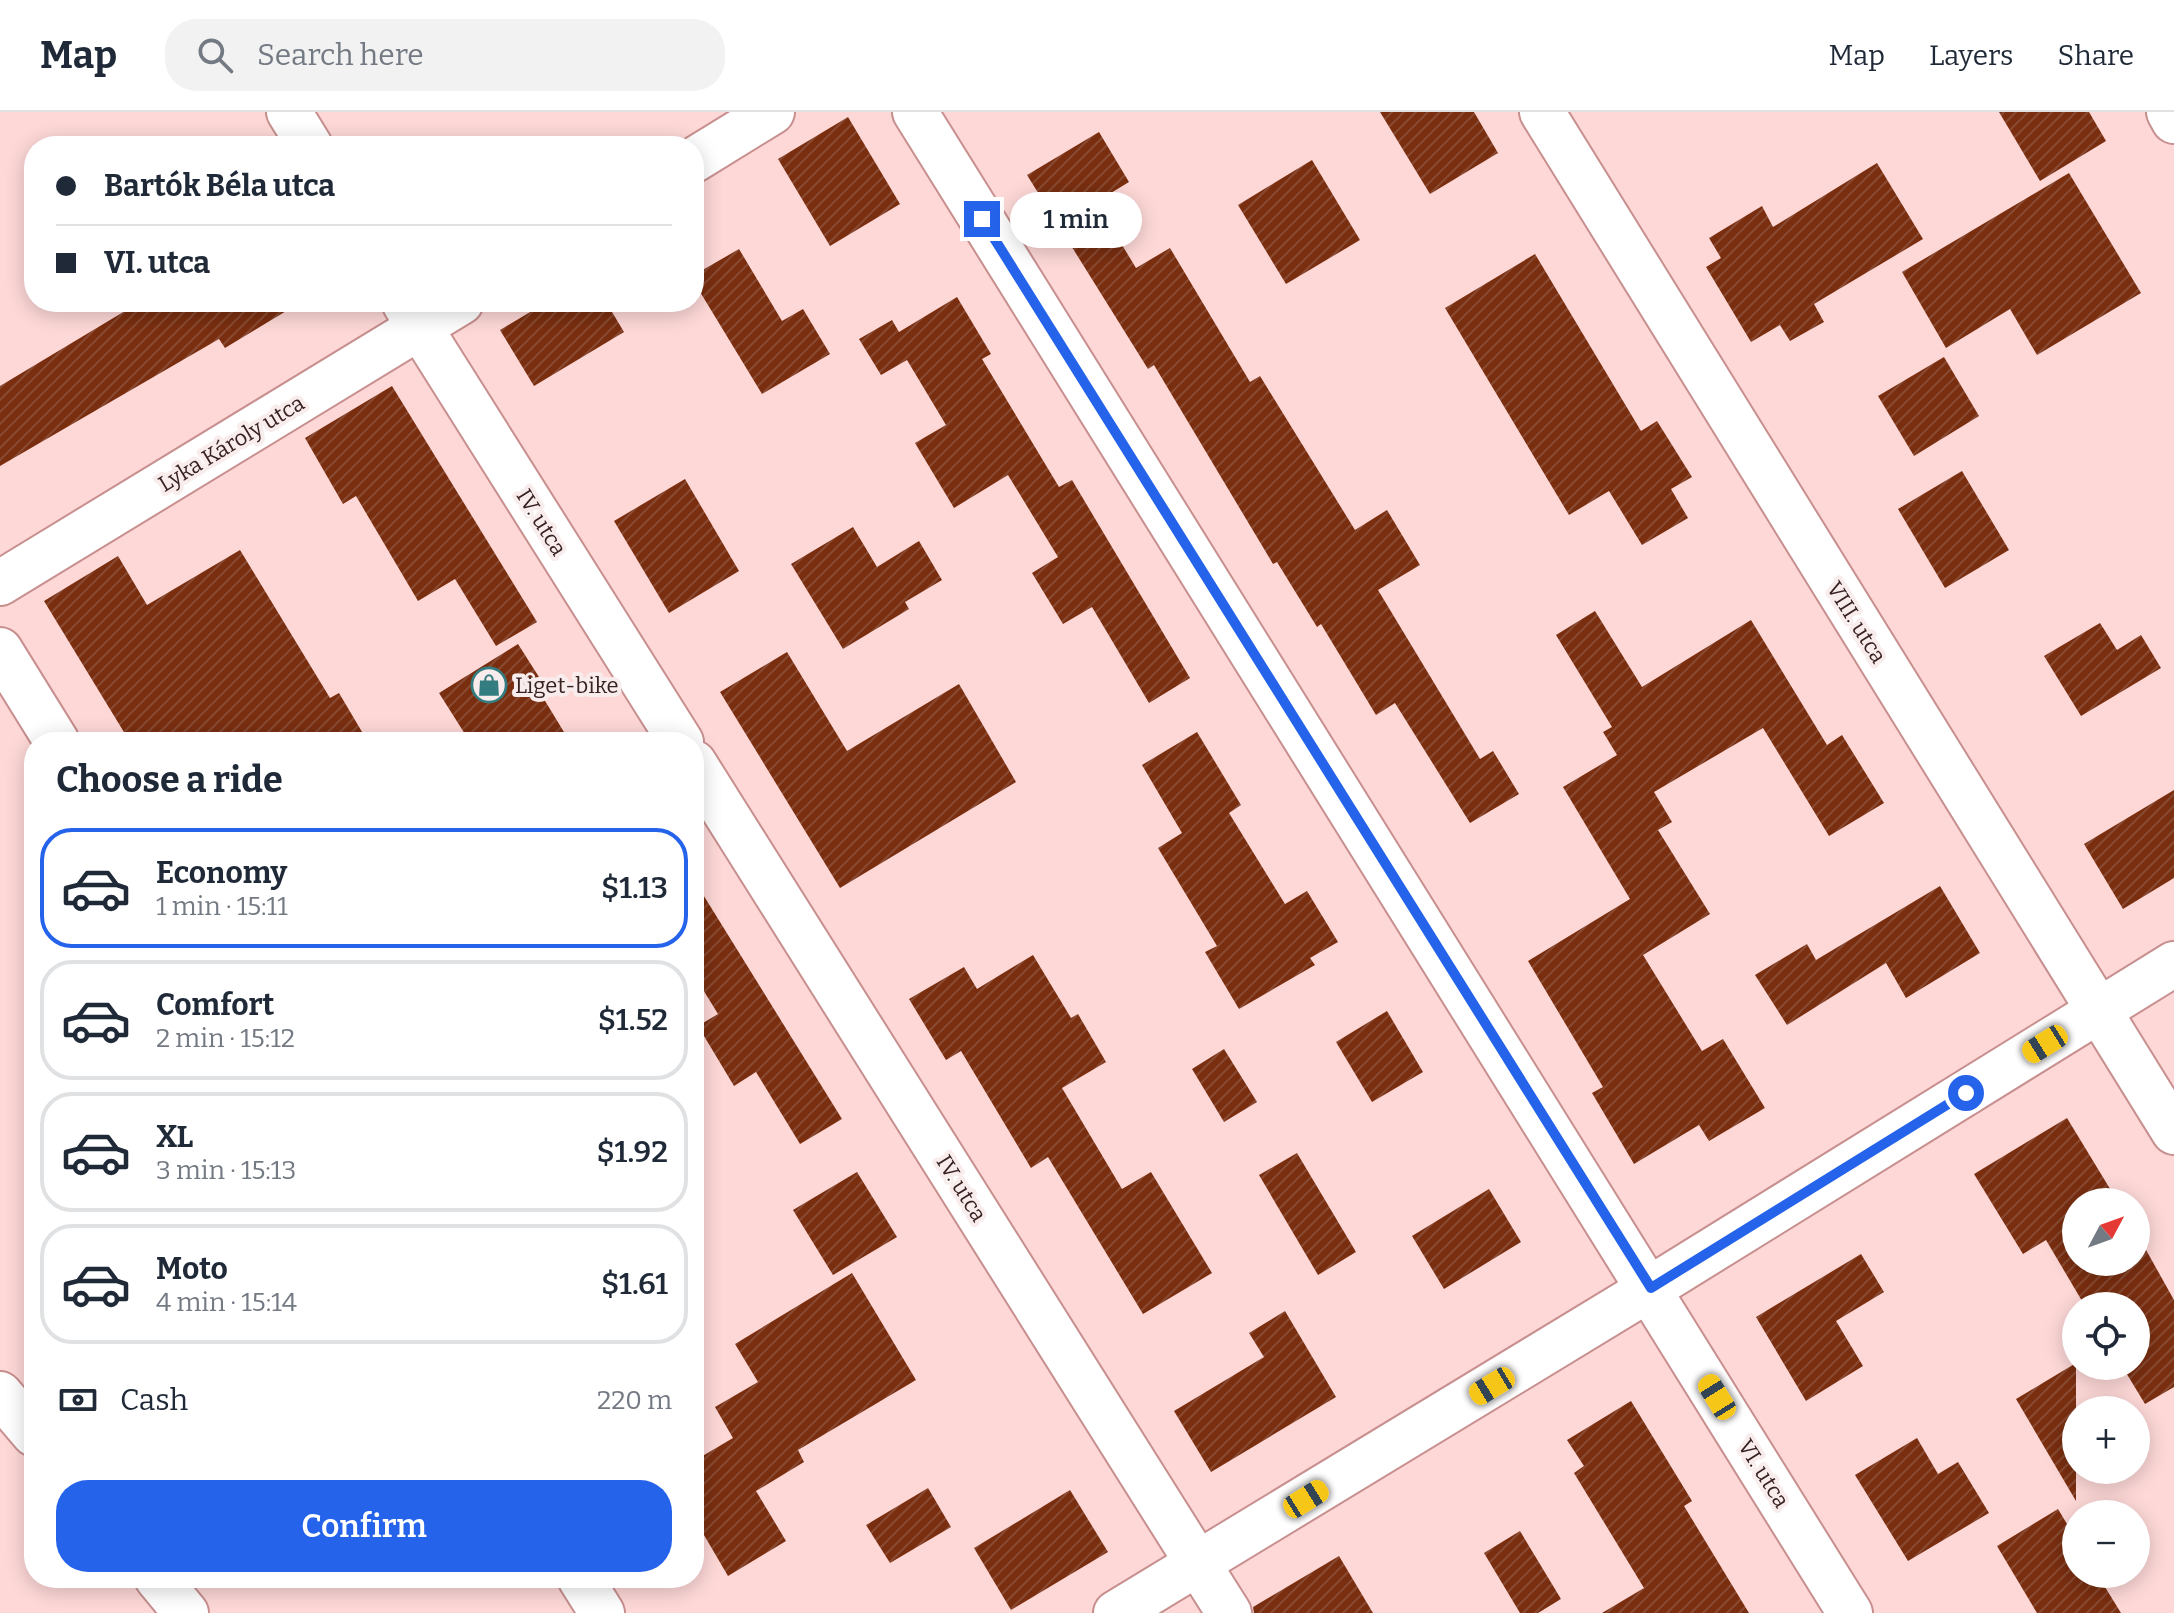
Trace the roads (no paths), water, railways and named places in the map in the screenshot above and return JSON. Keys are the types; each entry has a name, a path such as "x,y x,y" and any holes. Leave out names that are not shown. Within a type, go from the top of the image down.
{"street":[{"path":"289,112 304,136"},
{"path":"704,154 772,112"},
{"name":"VI. utca","path":"915,112 1651,1288 1850,1613"},
{"name":"VIII. utca","path":"1542,112 2174,1132"},
{"path":"2169,112 2174,121"},
{"name":"Lyka Károly utca","path":"0,583 411,315"},
{"name":"IV. utca","path":"411,315 675,732"},
{"path":"0,650 51,732"},
{"name":"IV. utca","path":"704,779 1229,1613"},
{"path":"1116,1613 1651,1288 2174,964"},
{"path":"0,1394 24,1422"},
{"path":"165,1588 186,1613"},
{"path":"586,1588 602,1613"}],"place":[{"name":"Liget-bike","path":"489,685"}]}
